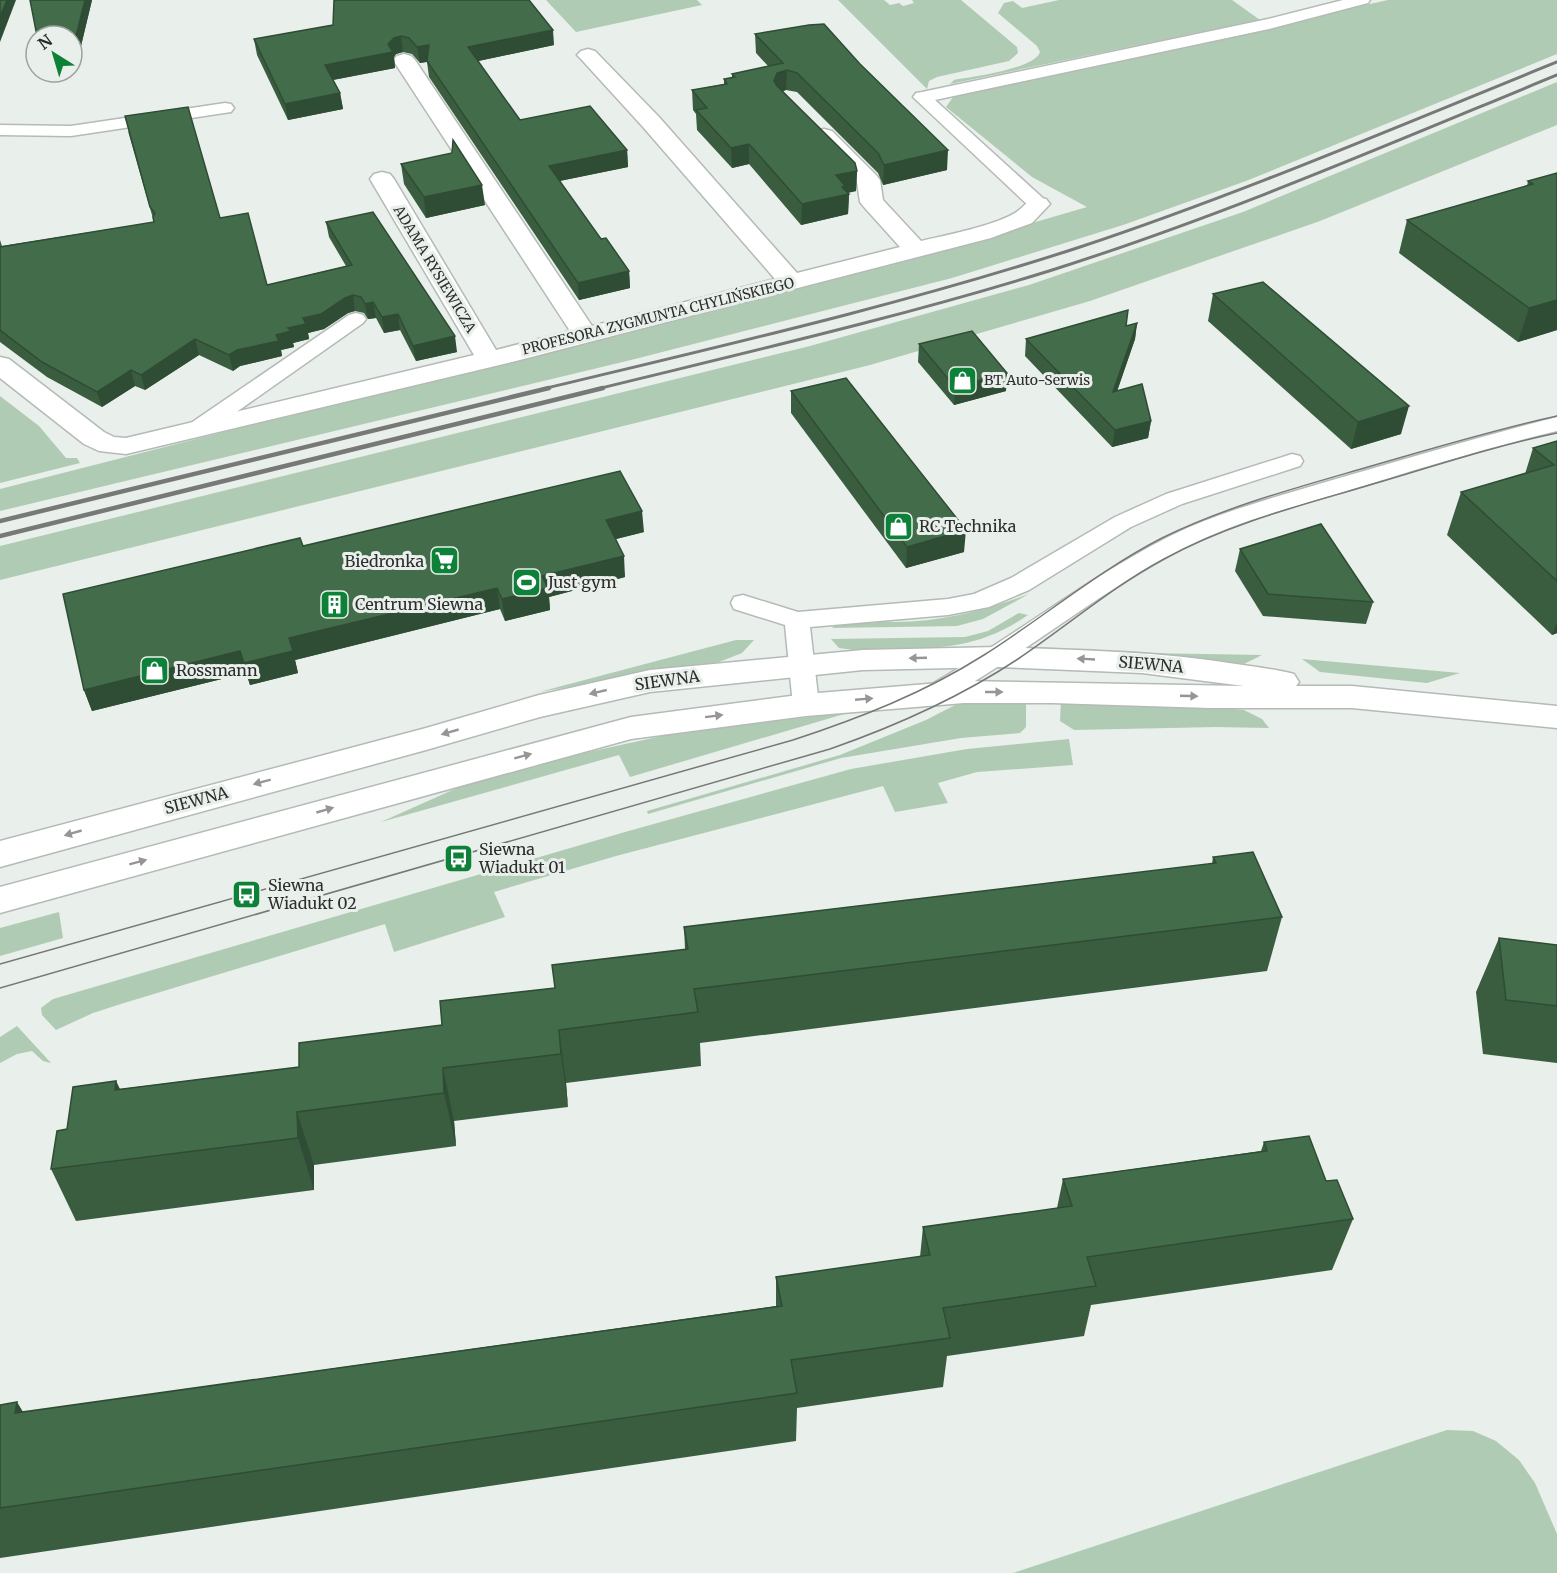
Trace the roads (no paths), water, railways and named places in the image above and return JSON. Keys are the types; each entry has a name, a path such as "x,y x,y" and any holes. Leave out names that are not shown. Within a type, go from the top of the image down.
{"street":[{"path":"588,55 651,122 792,283"},
{"path":"405,60 585,335"},
{"path":"812,124 868,180 872,202 916,250"},
{"name":"ADAMA RYSIEWICZA","path":"382,179 489,359"},
{"name":"PROFESORA ZYGMUNTA CHYLIŃSKIEGO","path":"0,365 94,438 118,447 489,359 982,233 1024,218 1038,204"},
{"name":"SIEWNA","path":"0,854 426,739 549,703 650,681 863,660 998,657 1142,663 1268,679 1352,697"},
{"name":"SIEWNA","path":"0,900 631,728 806,705 936,693 1041,692 1210,697 1352,697 1557,717"}],"lane":[{"name":"PROFESORA ZYGMUNTA CHYLIŃSKIEGO","path":"1038,204 922,97 1269,24 1362,0"},
{"path":"0,130 71,131 225,108"},
{"path":"196,430 356,319"},
{"path":"936,693 998,657 1122,574 1204,529 1275,504 1461,448 1557,424"},
{"path":"743,603 797,620 948,607 980,601 1020,584 1123,522 1218,483 1292,461"},
{"path":"797,620 806,705"}],"tram line":[{"path":"0,964 818,732 915,693 961,669 1138,551 1212,516 1290,490 1462,440 1557,416"},
{"path":"0,988 830,749 903,721 950,699 996,673 1108,594 1189,546 1267,516 1488,450 1557,433"}],"railway":[{"path":"543,389 878,306 1077,248 1259,182 1557,62"},
{"path":"597,389 881,319 993,288 1114,250 1242,203 1557,75"},
{"path":"0,521 549,388"},
{"path":"0,536 603,388"}],"place":[{"name":"BT Auto-Serwis","path":"963,380"},
{"name":"RC Technika","path":"898,526"},
{"name":"Biedronka","path":"445,561"},
{"name":"Just gym","path":"527,582"},
{"name":"Centrum Siewna","path":"334,604"},
{"name":"Rossmann","path":"155,670"},
{"name":"Siewna Wiadukt 01","path":"458,858"},
{"name":"Siewna Wiadukt 02","path":"247,894"}]}
